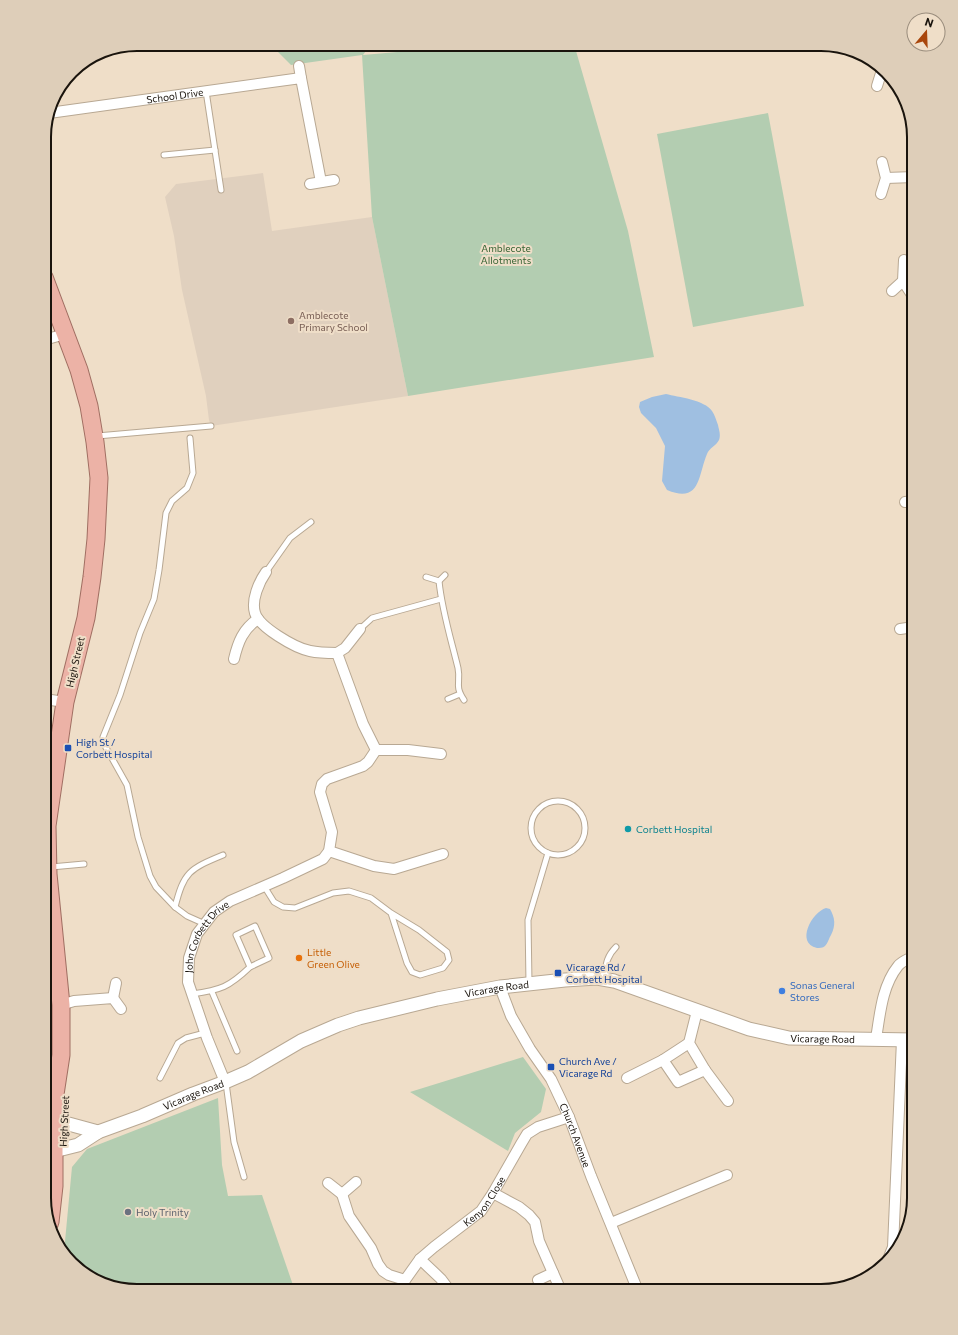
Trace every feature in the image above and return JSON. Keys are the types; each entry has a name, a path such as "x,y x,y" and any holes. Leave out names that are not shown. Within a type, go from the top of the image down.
{"highway":[{"name":"High Street","path":"51,296 79,370 89,406 99,478 94,562 86,618 65,702 51,778"},
{"name":"High Street","path":"51,910 53,931 51,969 61,1005 60,1055 66,1087 59,1122 58,1150 52,1207"}],"street":[{"path":"299,66 321,182"},
{"path":"877,86 881,75"},
{"name":"School Drive","path":"55,112 301,78"},
{"path":"881,194 886,178 882,162"},
{"path":"886,178 907,177"},
{"path":"310,184 334,180"},
{"path":"904,260 903,281 907,287"},
{"path":"892,291 903,281"},
{"path":"51,338 65,334"},
{"path":"266,572 260,580 257,588 254,612 264,626 289,643 308,651 338,653 345,648 360,629"},
{"path":"234,659 239,642 249,625 258,619"},
{"path":"900,629 907,628"},
{"path":"338,653 363,724 376,750"},
{"path":"51,700 65,702"},
{"path":"376,750 408,750 441,754"},
{"path":"376,750 368,762 362,766 327,779 322,784 320,792 332,832 329,851 374,866 394,868 442,854"},
{"name":"John Corbett Drive","path":"226,1082 205,1033 188,982 189,958 197,934 214,912 230,900 323,859 329,851"},
{"path":"876,1039 887,984 899,964 907,960"},
{"name":"Vicarage Road","path":"58,1150 78,1145 98,1132 226,1082 248,1072 301,1041 338,1025 386,1011 500,987 597,978 614,981 749,1029 782,1037 907,1040"},
{"path":"116,983 113,998 121,1009"},
{"name":"Church Avenue","path":"500,987 511,1016 530,1049 551,1079 568,1117 635,1284"},
{"path":"61,1005 74,1001 113,998"},
{"path":"626,1078 663,1060 689,1043 697,1011"},
{"path":"689,1043 705,1070 728,1102"},
{"path":"895,1243 907,1055"},
{"path":"663,1060 678,1082 705,1070"},
{"name":"Kenyon Close","path":"403,1284 420,1259 481,1211 494,1193 527,1134 538,1127 568,1117"},
{"path":"59,1122 98,1132"},
{"path":"611,1223 727,1175"},
{"path":"342,1194 356,1182"},
{"path":"328,1183 342,1194 350,1216 371,1248 383,1271 389,1275 405,1280"},
{"path":"494,1193 518,1207 529,1215 535,1222 539,1241 558,1284"},
{"path":"420,1259 444,1284"},
{"path":"538,1280 554,1272"}],"lane":[{"path":"206,91 221,190"},
{"path":"164,155 215,150"},
{"path":"94,437 211,426"},
{"path":"190,438 193,473 187,488 172,501 166,512 154,599 140,633 120,695 103,737 104,744 127,785 138,838 150,876 156,887 175,908 187,916 205,924"},
{"path":"266,572 290,538 311,522"},
{"path":"439,581 445,575"},
{"path":"426,577 439,581"},
{"path":"439,581 441,599 459,671 458,691 464,700"},
{"path":"360,629 372,618 441,599"},
{"path":"448,699 460,694"},
{"path":"557,801 566,803 574,807 580,813 584,821 585,829 583,838 579,845 564,855 556,856 548,854 534,841 531,833 531,823 534,815 540,808 548,803 557,801"},
{"path":"529,984 528,920 548,854"},
{"path":"175,908 180,888 187,875 199,865 223,855"},
{"path":"51,860 84,864"},
{"path":"264,886 274,902 282,907 295,908 333,893 349,891 371,898 391,913 419,930 447,952 449,960 443,968 420,975 412,972 407,963 391,913"},
{"path":"192,994 212,992 234,982 250,967 268,958 255,926 236,935 250,967"},
{"path":"604,979 607,958 616,947"},
{"path":"212,992 237,1051"},
{"path":"160,1078 178,1043 186,1038 205,1033"},
{"path":"226,1082 234,1142 244,1177"}],"shaded area":[{"name":"Amblecote Primary School","path":"263,173 272,231 372,217 408,396 211,426 206,396 182,290 174,236 165,197 176,184"}],"green space":[{"name":"Amblecote Allotments","path":"277,51 366,51 363,55 408,51 576,51 628,231 654,357 408,396 372,217 362,55 291,65"},
{"path":"768,113 804,306 693,327 657,134"},
{"path":"523,1057 546,1089 541,1112 515,1133 508,1151 410,1092"},
{"path":"218,1098 222,1165 228,1196 262,1195 293,1284 131,1284 114,1281 94,1273 76,1259 65,1245 72,1167 87,1149"}],"water":[{"path":"666,394 704,404 709,407 714,414 718,425 720,436 719,440 708,452 696,485 692,490 686,493 678,493 667,490 662,481 665,446 656,428 641,413 639,407 640,402 652,397"},
{"path":"826,908 830,909 833,915 834,928 826,945 817,948 810,945 806,934 811,921 816,915"}],"place":[{"name":"Amblecote Primary School","path":"291,321"},
{"name":"High St / Corbett Hospital","path":"68,748"},
{"name":"Corbett Hospital","path":"628,829"},
{"name":"Little Green Olive","path":"299,958"},
{"name":"Vicarage Rd / Corbett Hospital","path":"558,973"},
{"name":"Sonas General Stores","path":"782,991"},
{"name":"Church Ave / Vicarage Rd","path":"551,1067"},
{"name":"Holy Trinity","path":"128,1212"}]}
